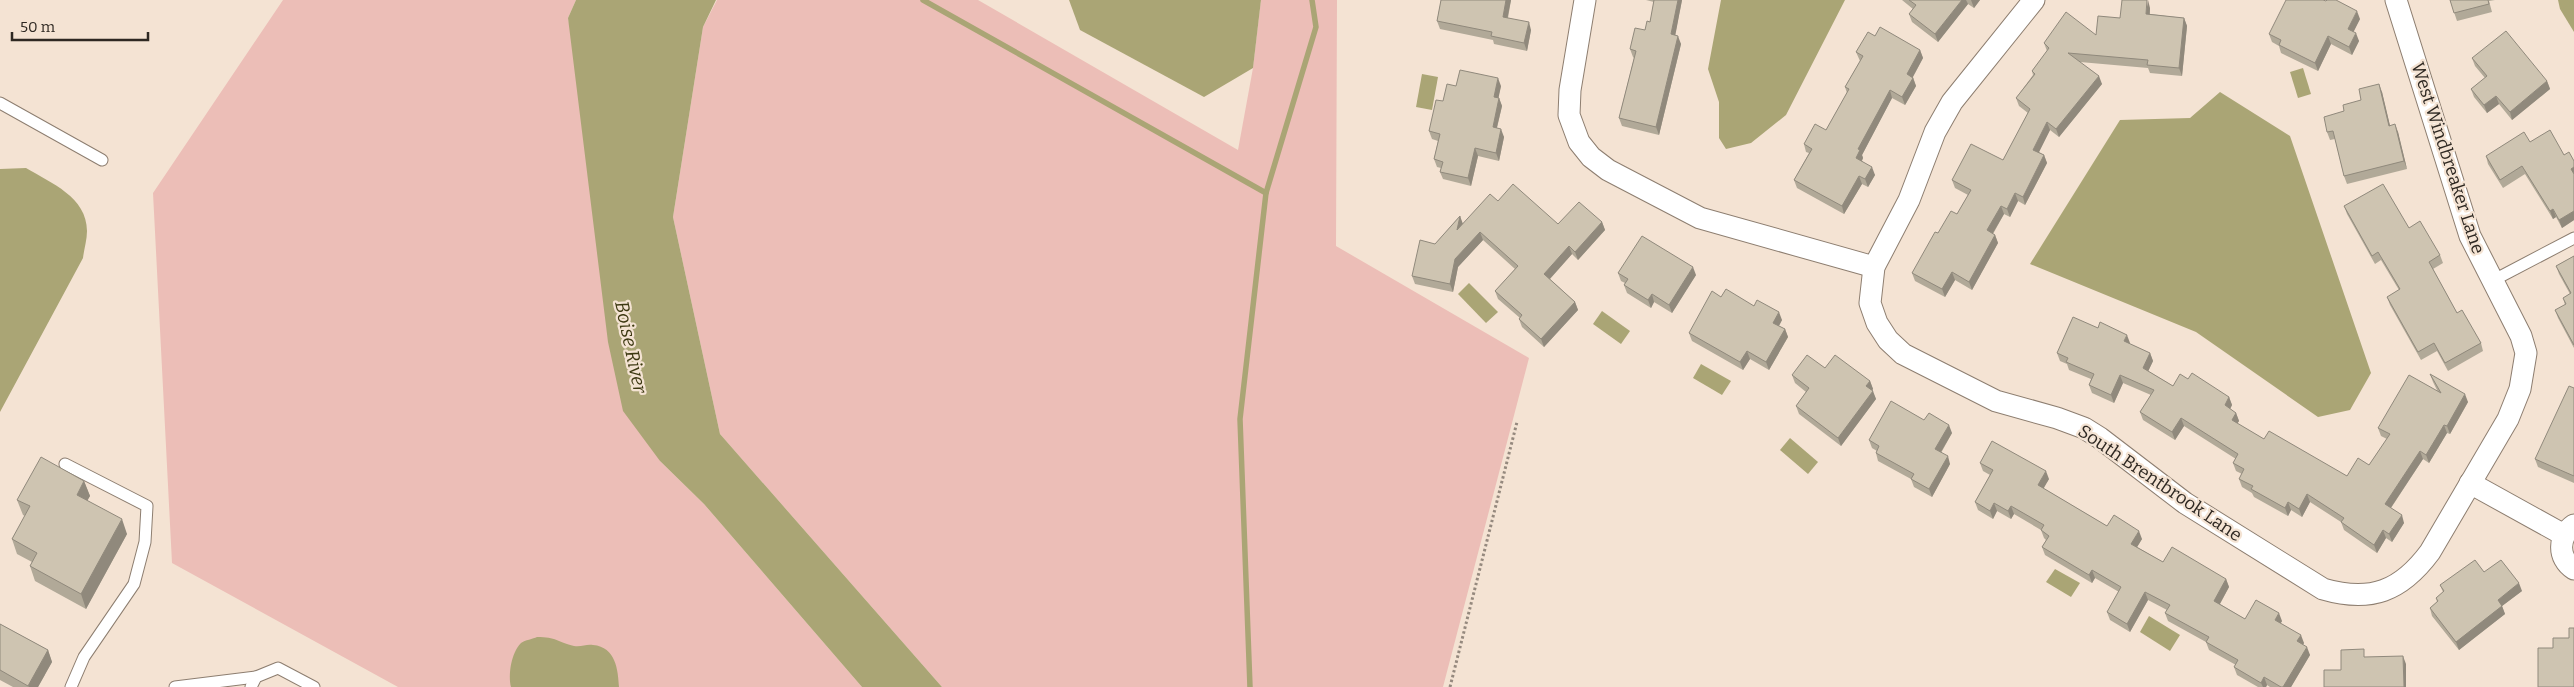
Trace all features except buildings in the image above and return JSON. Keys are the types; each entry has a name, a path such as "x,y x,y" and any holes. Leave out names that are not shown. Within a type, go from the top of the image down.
{"street":[{"path":"1585,0 1570,90 1569,115 1580,142 1591,157 1608,170 1700,218 1874,267 1909,200 1935,132 1952,102 2034,0"},
{"name":"West Windbreaker Lane","path":"2384,591 2402,582 2417,570 2430,552 2508,419 2520,389 2525,370 2526,353 2521,336 2470,236 2396,0"},
{"name":"South Brentbrook Lane","path":"1874,267 1870,303 1877,323 1888,340 1903,354 1996,401 2057,418 2084,428 2100,438 2185,503 2323,589 2342,594 2363,595 2384,591"},
{"path":"2470,482 2569,530 2561,551 2564,560 2574,569"}],"lane":[{"path":"0,103 102,160"},
{"path":"2492,281 2574,238"},
{"path":"65,464 147,506 145,542 134,584 84,657 71,687"},
{"path":"175,687 253,682 278,668 314,687"}],"path":[{"path":"1450,687 1517,422"}],"shaded area":[{"path":"283,0 576,0 568,18 660,461 704,504 862,687 398,687 172,563 153,193"},
{"path":"717,0 978,0 1238,150 1253,68 1261,0 1337,0 1336,246 1529,358 1443,687 942,687 720,434 673,217 703,27"}],"water":[{"name":"Boise River","path":"576,0 716,0 703,27 673,217 720,434 942,687 862,687 704,504 660,461 623,411 608,342 568,18"},
{"path":"1069,0 1261,0 1253,68 1204,97 1080,30"},
{"path":"1721,0 1845,0 1786,115 1751,143 1726,149 1719,138 1719,102 1708,69"},
{"path":"2558,0 2574,0 2574,32 2560,9"},
{"path":"2303,68 2311,94 2298,98 2290,72"},
{"path":"1422,74 1438,77 1432,110 1416,107"},
{"path":"2220,92 2290,136 2371,373 2350,410 2318,417 2196,332 2030,264 2120,120 2190,118"},
{"path":"26,168 66,192 74,200 81,209 85,219 87,238 83,258 0,412 0,169"},
{"path":"1469,283 1498,312 1486,323 1458,294"},
{"path":"1602,311 1630,331 1621,344 1593,324"},
{"path":"1701,364 1731,381 1722,395 1693,378"},
{"path":"1790,438 1818,462 1808,474 1780,450"},
{"path":"2055,569 2080,583 2071,597 2046,582"},
{"path":"2149,616 2180,635 2170,651 2140,632"},
{"path":"537,637 553,639 574,646 593,645 607,650 614,660 619,687 511,687 510,670 515,652 521,643"}],"waterway":[{"path":"923,0 1266,193"},
{"path":"1250,687 1240,419 1266,193 1316,27 1312,0"}]}
